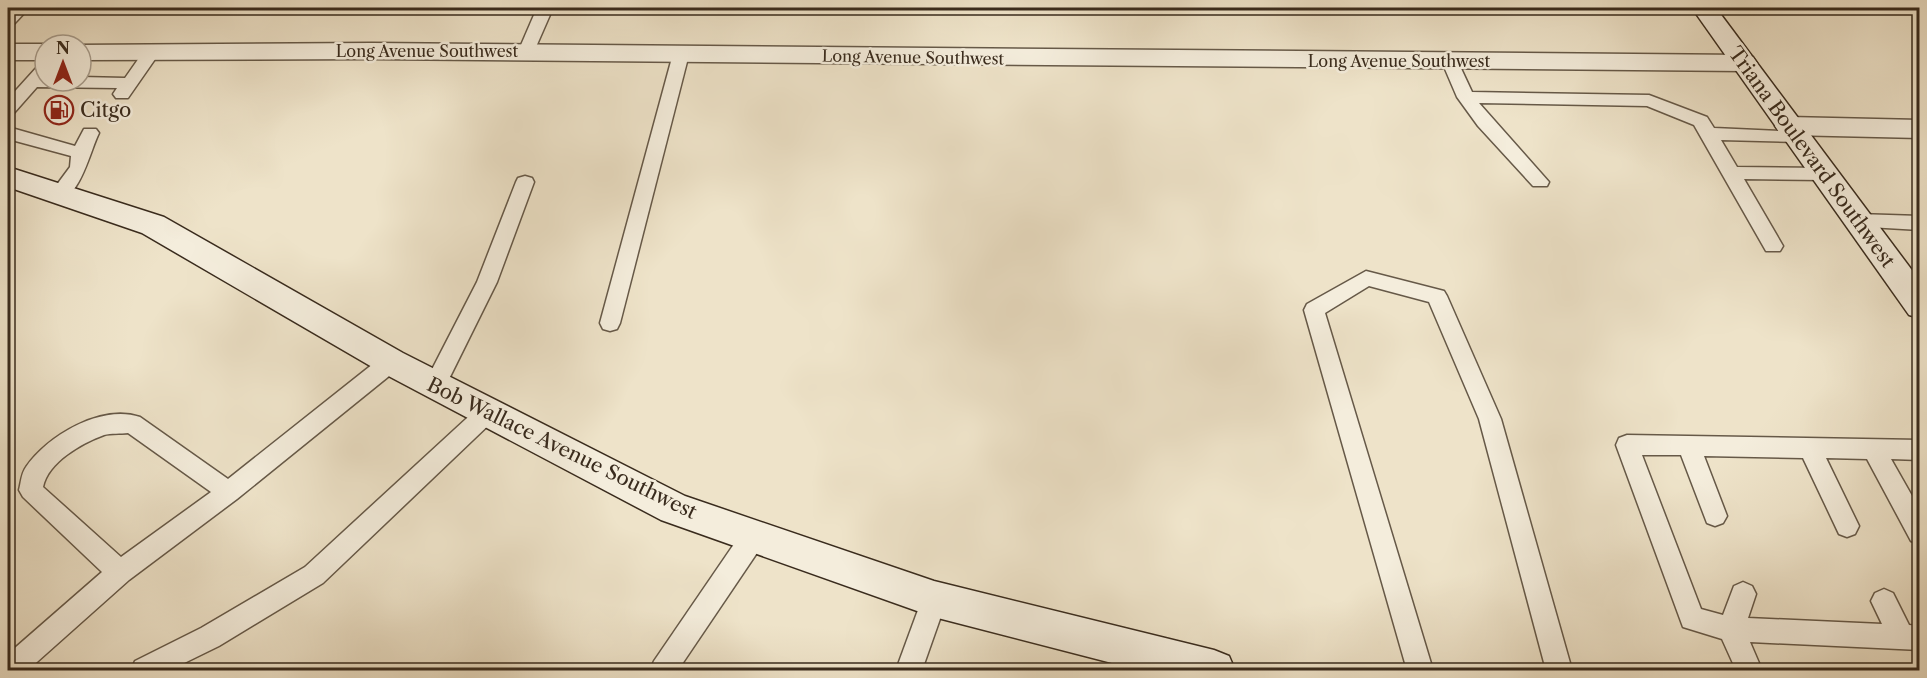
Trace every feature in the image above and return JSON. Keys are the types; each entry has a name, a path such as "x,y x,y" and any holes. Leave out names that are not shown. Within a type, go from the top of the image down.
{"street":[{"name":"Triana Boulevard Southwest","path":"1704,8 1920,306"},
{"path":"8,52 33,52"},
{"name":"Long Avenue Southwest","path":"93,52 526,52 1744,63"},
{"path":"1793,131 1920,129"},
{"name":"Bob Wallace Avenue Southwest","path":"8,177 153,225 391,362 674,508 934,599 1214,670"}],"lane":[{"path":"8,21 21,8"},
{"path":"526,52 544,8"},
{"path":"93,83 125,88 152,52"},
{"path":"610,323 681,54"},
{"path":"1450,62 1466,97 1484,122 1540,182"},
{"path":"10,110 33,83"},
{"path":"1466,97 1649,101 1701,121 1773,246"},
{"path":"1709,134 1793,131"},
{"path":"8,133 80,153"},
{"path":"59,194 79,168 80,153 90,133"},
{"path":"1731,173 1824,174"},
{"path":"435,385 487,282 525,182"},
{"path":"1858,221 1920,223"},
{"path":"1420,670 1314,310 1366,278 1437,296 1490,418 1559,670"},
{"path":"9,670 120,572 229,492 391,362"},
{"path":"144,670 210,637 314,574 487,413"},
{"path":"120,572 31,490 34,474 59,447 103,425 132,424 229,492"},
{"path":"1910,638 1731,629 1692,618 1627,445 1920,450"},
{"path":"1689,446 1715,516"},
{"path":"1810,448 1847,526"},
{"path":"1873,449 1920,533"},
{"path":"663,670 754,536"},
{"path":"1743,594 1731,629 1749,670"},
{"path":"909,670 934,599"},
{"path":"1884,601 1910,638"}],"place":[{"name":"Citgo","path":"59,110"}]}
